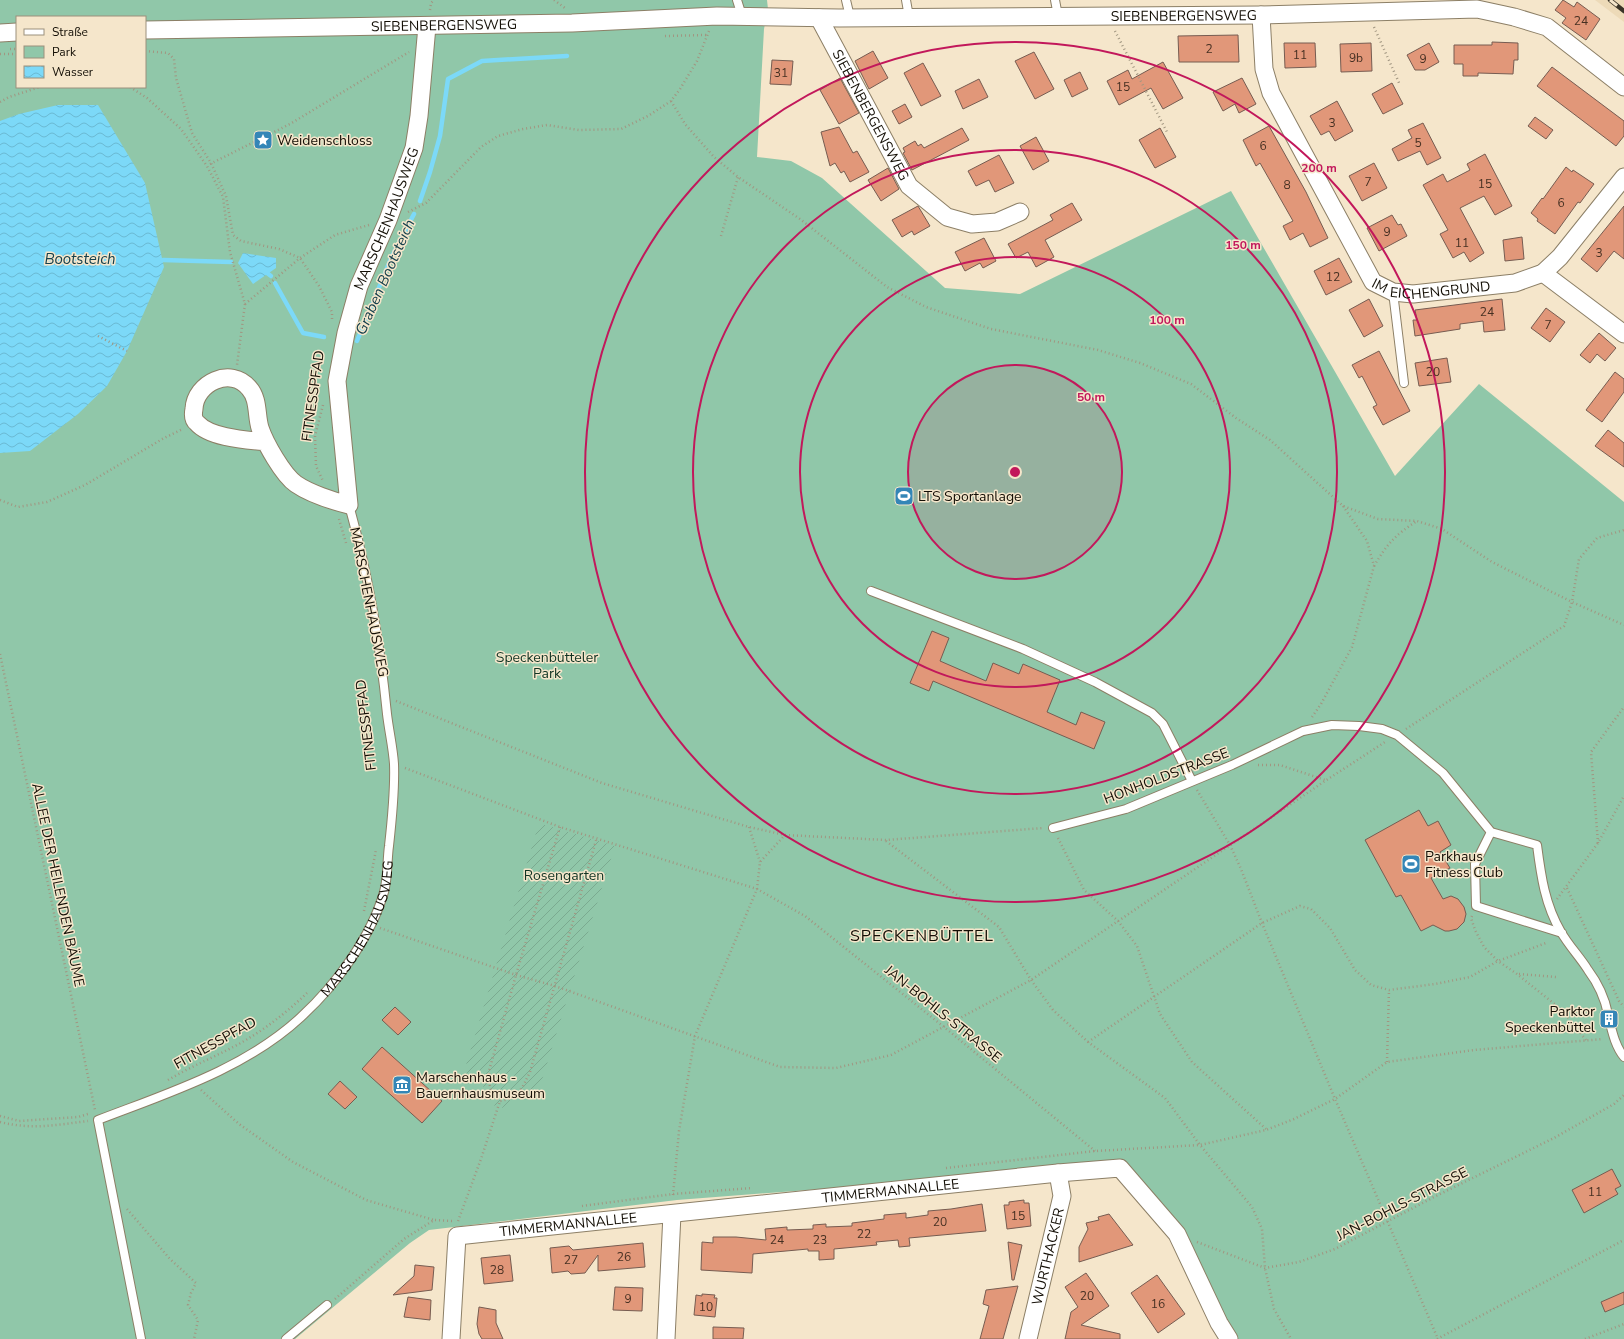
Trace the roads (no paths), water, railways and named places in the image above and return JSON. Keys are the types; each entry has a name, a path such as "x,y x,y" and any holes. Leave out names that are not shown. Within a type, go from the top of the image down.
{"street":[{"name":"SIEBENBERGENSWEG","path":"146,30 427,34 572,23 716,16 819,18 909,17 1056,8 1107,16 1261,15 1476,9 1514,17 1547,27 1624,88"},
{"name":"IM EICHENGRUND","path":"1261,15 1264,69 1271,93 1373,282 1393,292 1413,294 1515,283 1543,273"},
{"name":"SIEBENBERGENSWEG","path":"819,18 909,186 947,217 972,224 997,222 1020,212"},
{"path":"0,33 16,32"},
{"name":"MARSCHENHAUSWEG","path":"341,503 337,381 346,333 359,286 388,220 414,148 427,34"},
{"path":"1624,177 1560,257 1543,273 1624,334"},
{"path":"266,442 234,439 214,433 196,423 193,415 194,406 200,392 208,383 218,379 235,378 249,387 255,396 260,427 266,442 278,463 295,483 341,503"},
{"name":"TIMMERMANNALLEE","path":"452,1339 457,1229 672,1214 1058,1173 1120,1168 1177,1234 1218,1323 1229,1339"},
{"name":"WURTHACKER","path":"1028,1339 1062,1196 1058,1173"},
{"path":"666,1339 672,1214"}],"lane":[{"path":"737,0 742,16"},
{"path":"846,0 850,18"},
{"path":"906,0 909,17"},
{"path":"1393,292 1404,383"},
{"name":"MARSCHENHAUSWEG","path":"141,1339 97,1116 193,1083 242,1058 275,1038 302,1017 332,983 358,949 384,891 391,825 394,763 377,632 367,575 341,503"},
{"path":"871,591 1023,649 1095,682 1152,713 1163,724 1192,781"},
{"name":"HONHOLDSTRASSE","path":"1053,828 1126,809 1232,766 1303,731 1332,726 1359,726 1382,729 1397,735 1443,773 1491,832"},
{"path":"1562,933 1476,906 1475,864 1491,832 1537,845 1543,888 1549,909 1562,933 1590,972 1606,1004 1608,1014"},
{"path":"1610,1023 1614,1040 1624,1057"},
{"path":"286,1339 327,1306"}],"water":[{"name":"Bootsteich","path":"58,105 98,105 145,183 164,267 127,351 107,386 78,414 30,451 0,453 0,121 19,114"},
{"path":"243,253 276,258 276,268 253,284 238,263"}],"waterway":[{"name":"Graben Bootsteich","path":"420,201 440,136 448,79 482,61 567,56"},
{"name":"Graben Bootsteich","path":"357,341 392,256 414,214"},
{"name":"Graben Bootsteich","path":"163,260 231,262"},
{"name":"Graben Bootsteich","path":"263,270 271,276"},
{"name":"Graben Bootsteich","path":"275,283 303,333 324,337"}],"railway":[{"path":"1610,0 1624,11"}],"place":[{"name":"Weidenschloss","path":"263,140"},
{"name":"LTS Sportanlage","path":"904,496"},
{"name":"Parkhaus Fitness Club","path":"1411,864"},
{"name":"Parktor Speckenbüttel","path":"1609,1019"},
{"name":"Marschenhaus - Bauernhausmuseum","path":"402,1085"}],"district":[{"name":"SPECKENBÜTTEL","path":"922,936"}],"park label":[{"name":"Speckenbütteler Park","path":"547,666"},
{"name":"Rosengarten","path":"564,875"}]}
